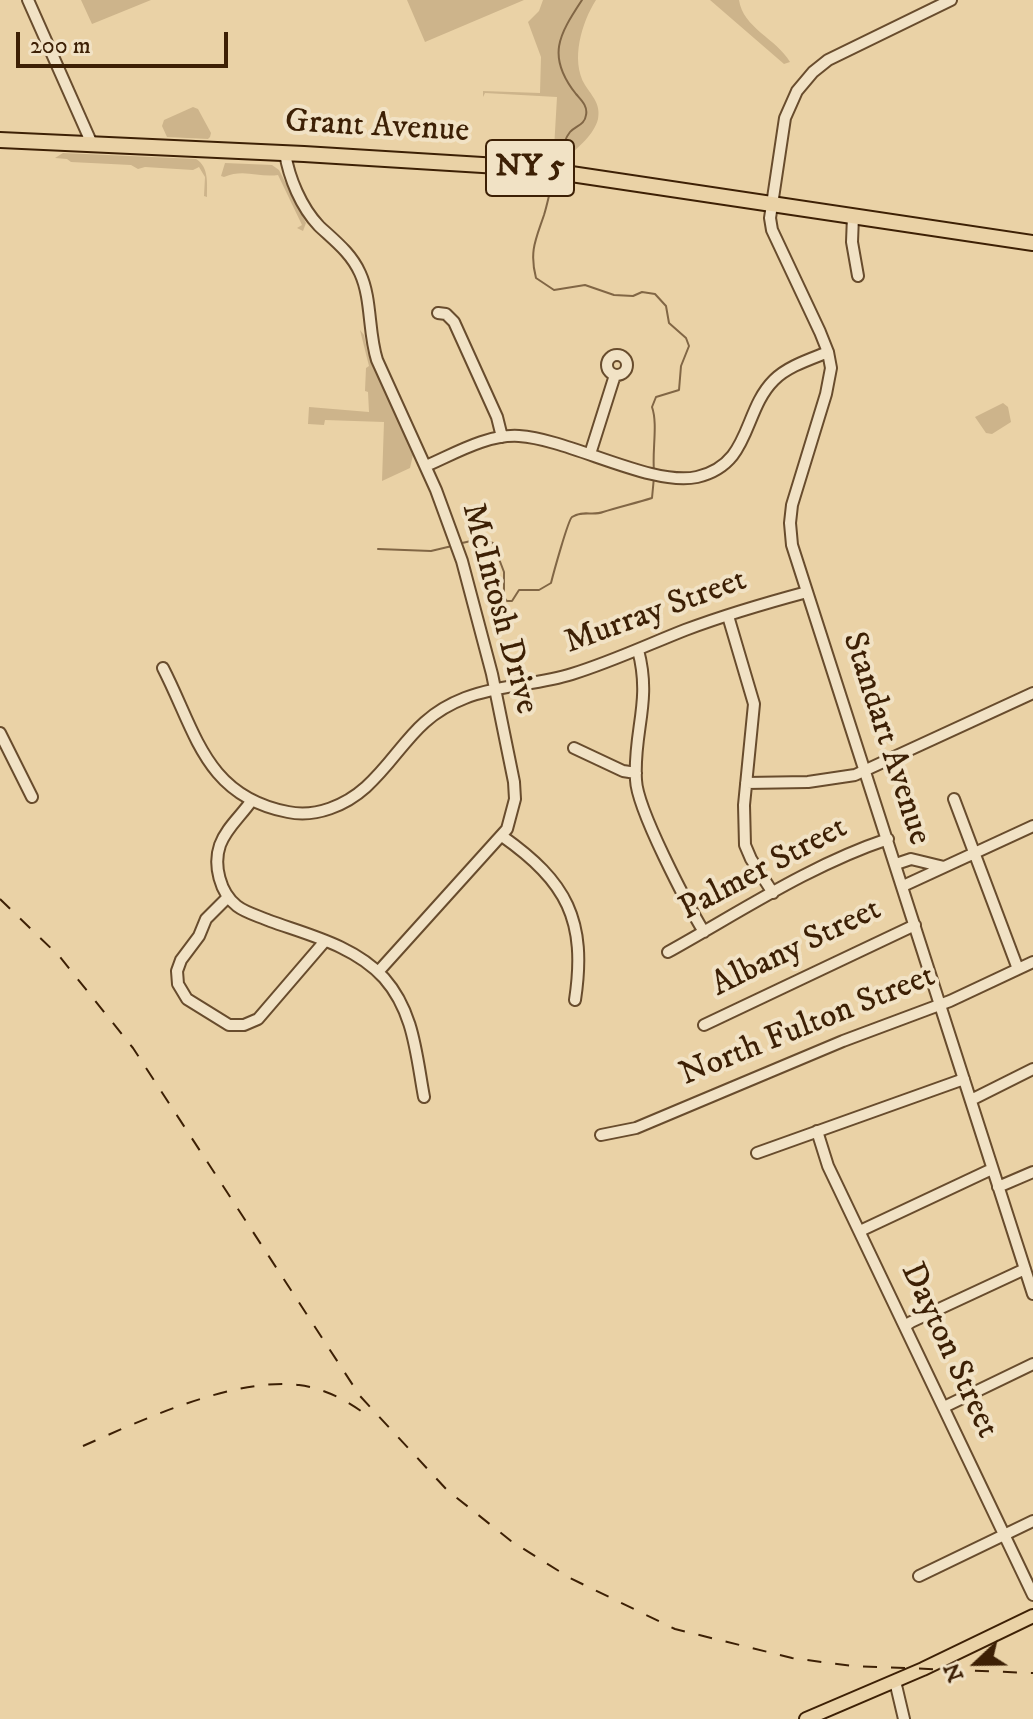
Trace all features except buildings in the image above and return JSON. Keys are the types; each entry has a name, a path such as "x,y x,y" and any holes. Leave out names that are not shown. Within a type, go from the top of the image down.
{"highway":[{"name":"Grant Avenue","path":"0,140 531,168 1033,243"}],"main road":[{"path":"806,1719 1033,1616"}],"street":[{"path":"28,0 92,144"},
{"name":"Standart Avenue","path":"951,0 836,55 813,72 797,91 785,118 772,203 772,230 828,352 831,368 791,513 792,545 1033,1294"},
{"name":"McIntosh Drive","path":"285,153 298,194 316,223 348,252 361,275 371,343 377,360 426,466 462,561 495,690 515,799 511,818 502,836 378,972"},
{"path":"853,216 852,242 858,276"},
{"path":"438,313 446,314 454,322 497,417 502,437"},
{"path":"426,466 502,437 534,438 667,476 690,478 708,474 722,466 738,449 773,381 794,367 828,352"},
{"path":"590,454 615,375"},
{"name":"Murray Street","path":"163,668 189,728 229,785 252,800 297,814 317,812 344,803 368,785 398,748 430,718 466,698 568,675 728,616 807,592"},
{"path":"728,616 754,704 746,783 745,845 773,893"},
{"path":"638,650 645,691 636,785 644,811 704,932"},
{"path":"746,783 808,782 842,778 865,771 1033,693"},
{"path":"0,733 32,797"},
{"path":"574,748 623,771 636,773"},
{"path":"954,799 1018,969"},
{"path":"252,800 220,846 219,875 228,897 248,912 357,956 378,972 407,1015 417,1048 424,1097"},
{"path":"903,886 1033,826"},
{"path":"502,836 544,870 570,910 578,948 575,1000"},
{"name":"Palmer Street","path":"668,952 844,854 888,839"},
{"path":"896,864 911,859 944,867"},
{"path":"228,897 206,919 177,971 178,984 185,997 229,1025 244,1025 258,1019 325,941"},
{"name":"Albany Street","path":"704,1025 915,925"},
{"name":"North Fulton Street","path":"601,1135 636,1128 843,1041 940,1005 1033,962"},
{"path":"971,1100 1033,1069"},
{"path":"757,1153 964,1079"},
{"name":"Dayton Street","path":"817,1131 828,1166 1033,1595"},
{"path":"860,1231 992,1169"},
{"path":"998,1187 1033,1172"},
{"path":"905,1326 1025,1269"},
{"path":"944,1407 1033,1364"},
{"path":"919,1576 1033,1521"},
{"path":"895,1681 904,1719"}],"shaded area":[{"path":"81,0 151,0 92,24"},
{"path":"407,0 524,0 425,42"},
{"path":"543,0 596,0 582,30 578,64 599,114 589,135 567,158 545,156 545,149 554,149 557,97 485,93 483,97 483,91 540,93 541,57 528,22 539,11"},
{"path":"710,0 739,0 753,26 790,62 784,64"},
{"path":"193,107 198,109 211,133 210,137 167,137 162,126 164,120"},
{"path":"63,153 196,159 205,171 207,197 204,196 205,177 199,167 193,170 138,169 131,165 71,162 55,158"},
{"path":"225,163 272,165 279,170 306,223 303,231 297,228 302,225 278,175 238,173 224,177 221,176"},
{"path":"360,330 413,455 410,468 382,481 384,422 325,420 324,425 308,424 309,407 369,412 368,392 365,391 366,368 369,366"},
{"path":"1003,403 1008,407 1011,422 992,434 986,433 975,417"}],"waterway":[{"path":"557,167 567,136 584,121 586,115 585,106 567,80 559,57 562,35 582,0"},
{"path":"554,177 534,245 536,278 554,290 585,285 614,295 655,294 666,306 669,323 686,338 689,346 681,366 679,390 656,397 652,407 655,421 654,471"},
{"path":"462,543 480,539 493,543 504,572 504,597 512,601 519,590 539,590 551,583 572,517 652,498 654,477"},
{"path":"378,549 431,551 452,546"}],"railway":[{"path":"0,899 60,957 133,1048 360,1396 447,1490 511,1541 570,1578 675,1629 792,1658 852,1666 1033,1673"},
{"path":"83,1446 189,1403 273,1384 318,1389 346,1401 370,1418"}]}
